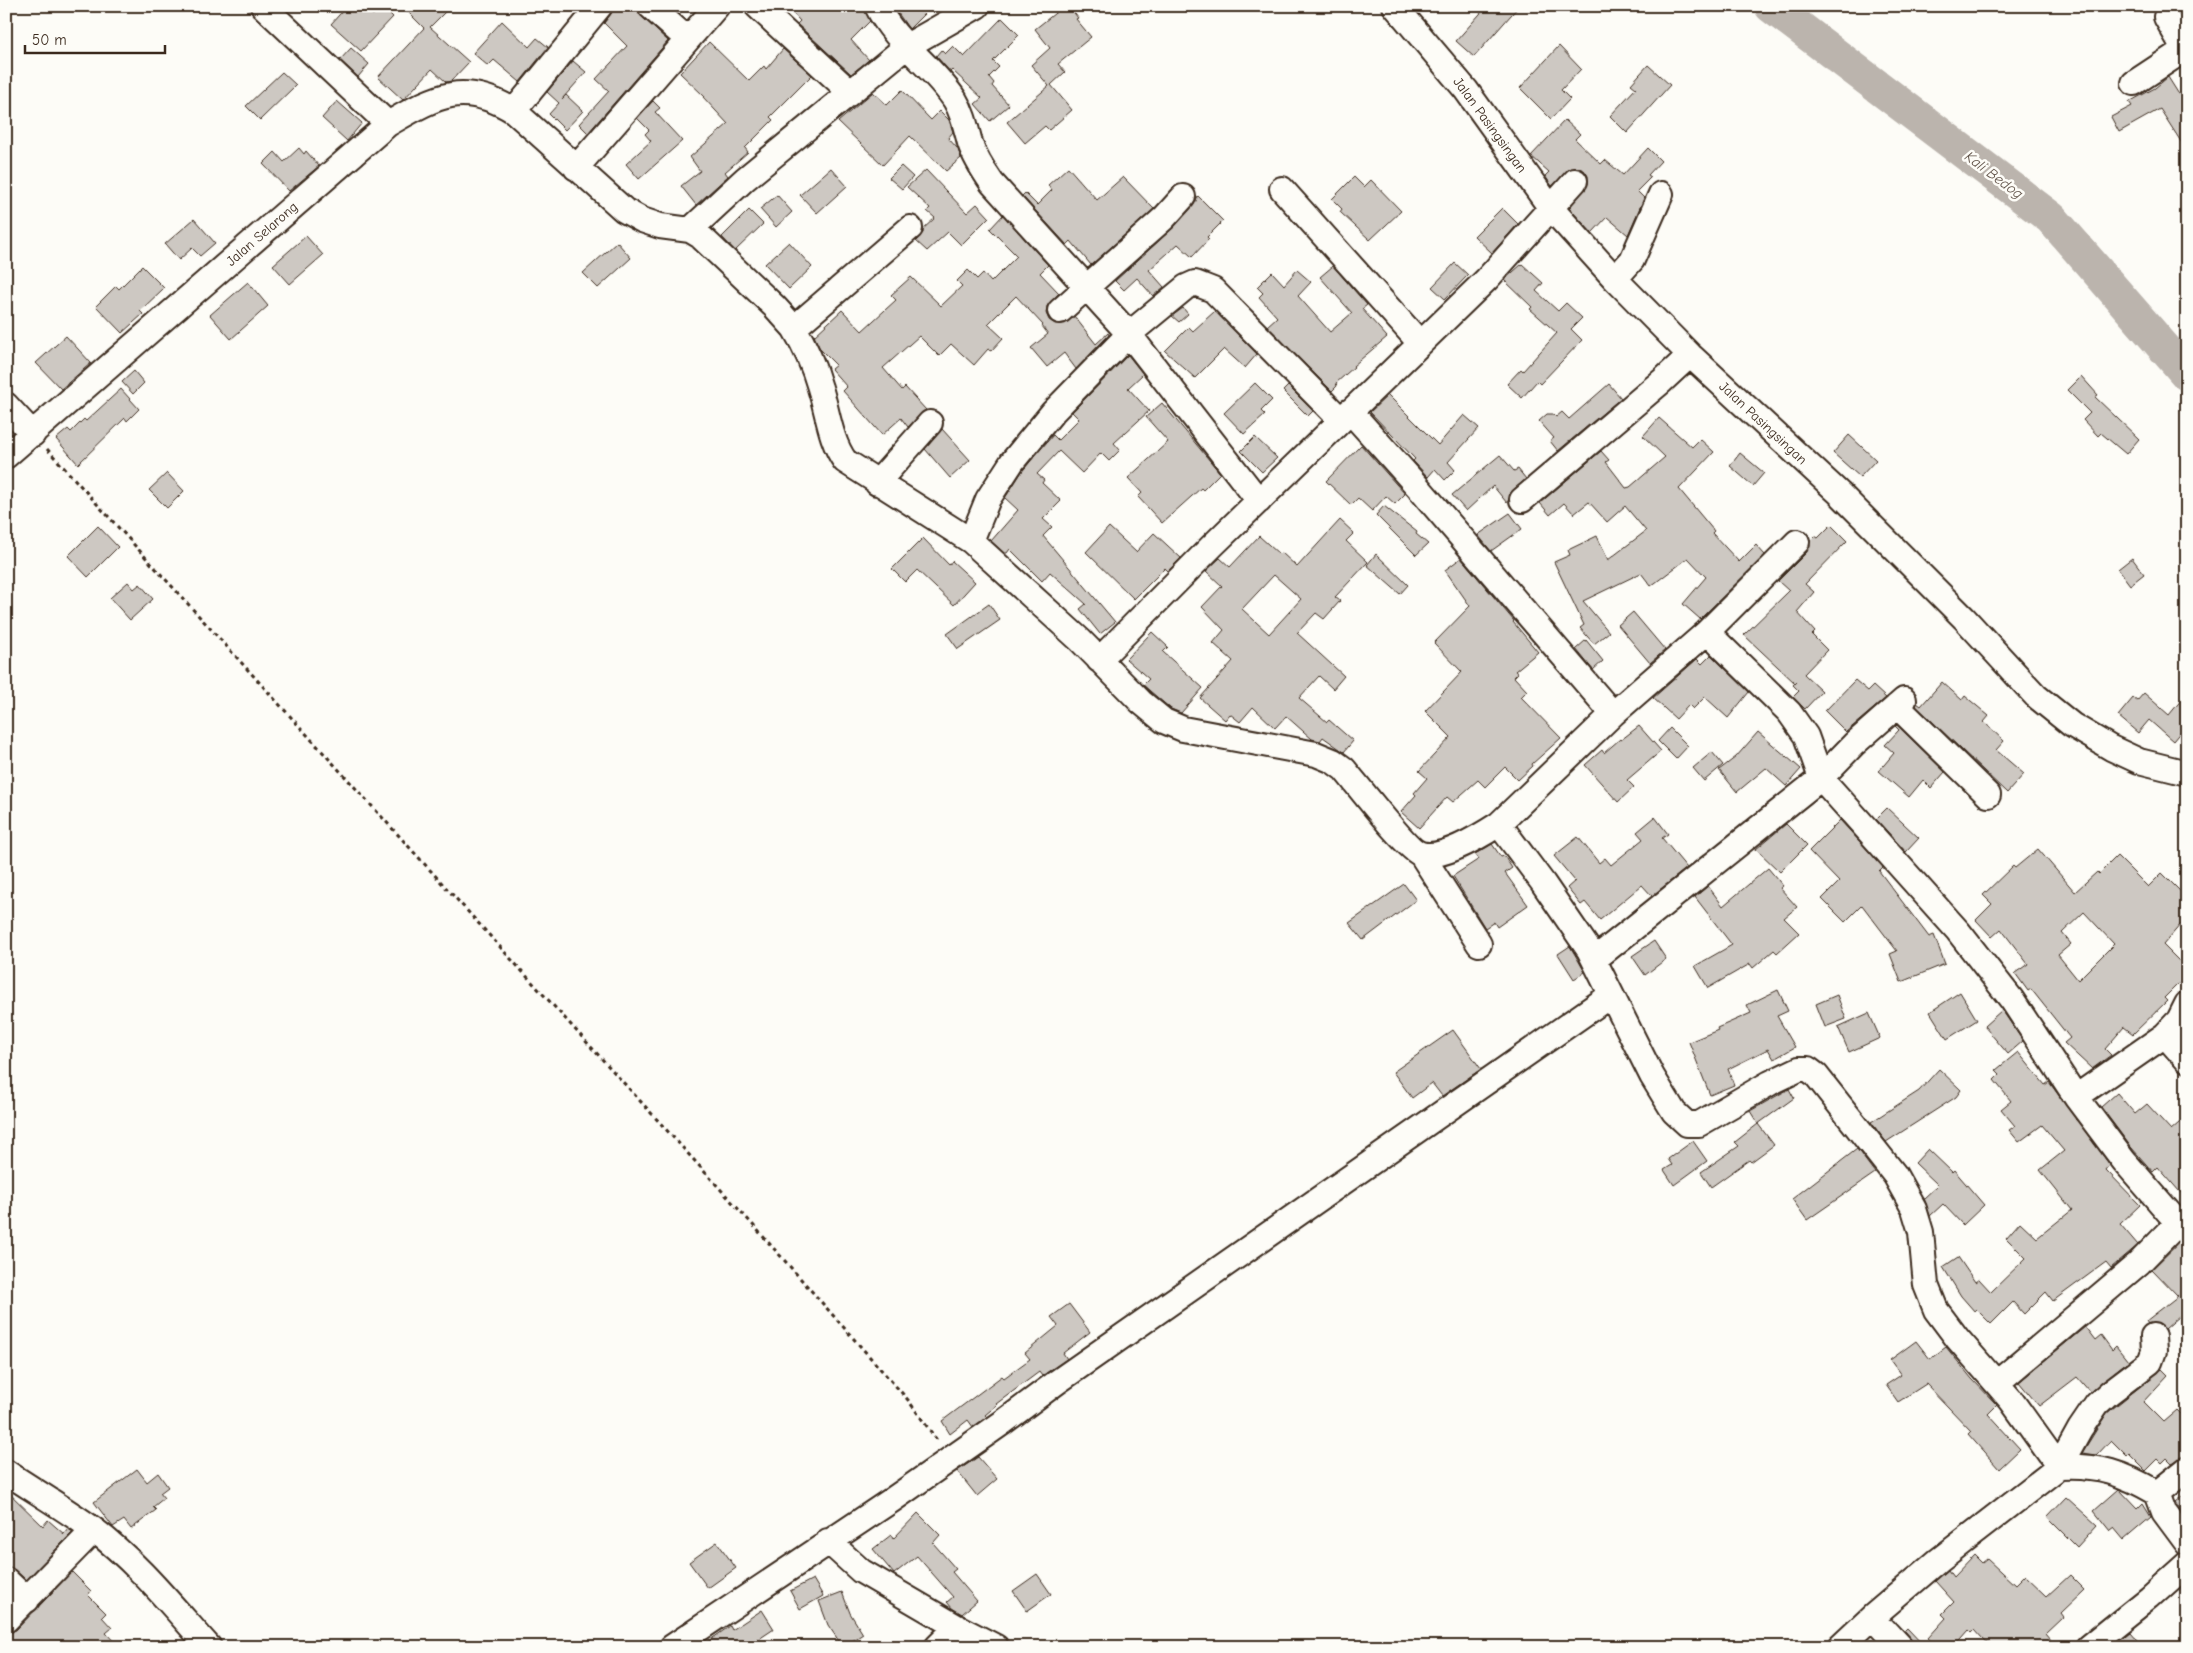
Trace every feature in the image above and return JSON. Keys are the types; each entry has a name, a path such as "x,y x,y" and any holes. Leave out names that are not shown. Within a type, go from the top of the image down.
{"street":[{"path":"263,6 388,124"},
{"path":"514,111 600,6"},
{"path":"650,6 687,39"},
{"path":"576,168 717,6"},
{"path":"757,6 850,92"},
{"path":"877,6 907,46 944,85 955,100 962,114 980,165 992,183 1129,334 1259,501"},
{"path":"977,6 907,46 745,179 690,230 711,244 794,328 803,343 820,386 838,451 845,461 971,541 1099,660 1141,702 1164,721 1183,729 1316,754 1333,761 1344,769 1403,839 1421,854 1479,944"},
{"name":"Jalan Pasingsingan","path":"1398,7 1466,90 1540,220 1615,279 1686,359 1839,493 1964,618 2036,696 2072,725 2111,748 2139,761 2187,773"},
{"path":"2134,83 2186,52 2168,15"},
{"name":"Jalan Selarong","path":"6,456 388,124 443,95 481,95 501,103 514,111 624,210 642,220 660,226 690,230"},
{"path":"1099,660 1212,546 1487,279 1575,181"},
{"path":"1282,189 1420,343"},
{"path":"1615,279 1632,260 1661,194"},
{"path":"1060,311 1164,218 1183,197"},
{"path":"794,328 910,228"},
{"path":"971,541 988,499 1012,462 1053,412 1129,334 1186,287 1196,283 1204,285 1213,290 1346,415 1431,502 1613,714"},
{"path":"1522,500 1686,359"},
{"path":"6,405 33,434"},
{"path":"877,483 930,423"},
{"path":"1421,854 1448,851 1484,834 1499,824 1613,714 1707,632 1797,542"},
{"path":"1707,632 1800,725 1806,736 1814,764 1821,778 1958,931 2012,1000 2076,1097 2146,1188 2184,1224 1997,1383"},
{"path":"1595,959 1821,778 1854,744 1901,703 1988,795"},
{"path":"1499,824 1543,883 1595,959 1652,1076 1674,1112 1687,1124 1699,1124 1770,1083 1799,1069 1808,1069 1816,1075 1895,1175 1914,1209 1921,1232 1926,1285 1936,1310 1957,1338 1997,1383 2059,1467"},
{"path":"672,1647 892,1500 1454,1103 1611,995"},
{"path":"2076,1097 2166,1035 2179,1020 2187,1004"},
{"path":"2166,1035 2187,1060"},
{"path":"1840,1647 1939,1560 2059,1467 2080,1429 2097,1404 2109,1392 2150,1362 2154,1351 2153,1336"},
{"path":"2059,1467 2091,1466 2107,1470 2140,1483 2157,1493 2164,1512 2187,1544"},
{"path":"2157,1493 2187,1469"},
{"path":"6,1472 94,1530 151,1581 208,1647"},
{"path":"6,1620 94,1530"},
{"path":"828,1542 861,1571 956,1627 996,1647"},
{"path":"2088,1647 2149,1598 2187,1564"},
{"path":"6,1580 27,1600"},
{"path":"1872,1617 1900,1647"},
{"path":"937,1647 956,1627"}],"path":[{"path":"33,434 753,1225 908,1400 950,1458"}],"building":[{"path":"347,6 363,6 373,15 382,6 393,17 361,51 331,24"},
{"path":"402,6 451,6 430,27 469,62 451,81 446,82 432,69 403,100 378,77 424,28"},
{"path":"613,6 637,6 641,16 668,41 588,133 579,124 609,91 596,79 627,46 604,23 611,14"},
{"path":"786,6 863,6 870,21 851,40 869,60 851,74 797,24 800,21"},
{"path":"893,6 932,6 909,29"},
{"path":"1064,6 1069,6 1078,18 1076,19 1091,37 1058,64 1065,72 1051,85 1072,110 1049,130 1045,126 1025,143 1007,122 1049,86 1031,65 1050,48 1035,29"},
{"path":"1487,6 1519,6 1474,57 1456,41"},
{"path":"1002,18 1019,35 993,61 999,67 989,77 994,83 992,86 1009,105 990,121 975,104 982,98 952,70 950,72 936,56 941,50 945,54 953,46 964,57"},
{"path":"502,21 529,47 537,38 548,47 520,82 494,60 488,66 473,53"},
{"path":"709,42 749,81 764,66 766,69 783,49 812,75 770,117 773,120 745,148 748,152 725,172 728,176 696,205 681,186 700,171 690,157 728,124 704,96 680,73"},
{"path":"1559,46 1581,69 1561,90 1570,99 1551,119 1520,88"},
{"path":"351,48 369,64 358,77 340,60"},
{"path":"573,61 586,72 562,99 566,95 583,111 565,130 549,114 559,103 547,92"},
{"path":"1648,65 1670,85 1627,133 1610,116 1636,88 1631,84"},
{"path":"282,72 296,85 260,120 246,106"},
{"path":"2168,77 2180,96 2187,91 2187,151 2160,109 2119,132 2111,117 2132,106 2129,102 2155,88"},
{"path":"902,90 931,120 940,111 949,120 953,132 948,138 958,149 961,158 946,171 910,136 883,165 838,122 873,92 887,105"},
{"path":"337,101 362,123 347,141 322,118"},
{"path":"653,101 660,108 655,112 682,141 639,179 626,164 651,141 645,134 649,130 637,118"},
{"path":"1565,120 1580,134 1575,139 1601,164 1605,160 1623,175 1648,148 1661,161 1648,175 1651,177 1637,191 1644,198 1628,235 1607,217 1592,233 1569,208 1588,184 1588,176 1584,170 1570,168 1552,186 1545,176 1549,172 1531,156"},
{"path":"299,148 304,154 306,151 319,166 289,191 263,164 275,152 284,162"},
{"path":"901,166 913,177 902,189 889,178"},
{"path":"1068,167 1097,200 1123,177 1154,209 1091,265 1071,241 1067,245 1022,196 1025,193 1037,205 1052,190 1048,185"},
{"path":"831,168 847,186 817,213 800,195"},
{"path":"926,170 967,213 977,204 989,217 961,245 948,232 927,251 916,241 923,233 923,229 935,218 927,211 930,208 907,187"},
{"path":"1354,177 1364,187 1371,180 1401,211 1370,240 1340,212 1342,209 1332,199"},
{"path":"777,195 792,212 776,227 760,209"},
{"path":"1198,196 1223,221 1207,237 1209,239 1192,257 1178,244 1149,270 1164,287 1153,296 1137,278 1124,290 1115,281 1174,227 1193,206"},
{"path":"1502,208 1518,224 1492,253 1474,236"},
{"path":"749,210 763,224 735,251 722,237"},
{"path":"1003,215 1048,265 1040,273 1059,293 1047,306 1046,313 1049,320 1055,324 1062,324 1074,316 1096,344 1108,333 1109,335 1076,369 1064,353 1047,367 1031,348 1048,334 1043,325 1016,296 988,324 1003,338 991,351 988,349 974,365 951,344 939,356 919,336 883,368 902,390 905,387 926,410 908,427 901,418 882,435 843,391 847,387 831,369 836,365 820,349 814,336 842,310 862,331 896,300 891,295 911,277 941,306 962,286 957,281 968,270 977,279 983,273 991,282 1017,256 990,229"},
{"path":"194,219 215,243 200,256 192,248 179,260 165,244"},
{"path":"306,236 323,255 290,284 273,265"},
{"path":"617,242 631,258 598,288 583,273"},
{"path":"789,242 812,267 789,289 765,264"},
{"path":"1455,263 1468,275 1445,299 1432,287"},
{"path":"1522,264 1543,283 1536,291 1558,311 1566,303 1582,318 1571,329 1582,340 1540,384 1537,381 1522,398 1507,384 1521,369 1523,371 1557,333 1530,309 1532,307 1504,280"},
{"path":"142,266 164,288 140,311 143,314 122,333 96,306 116,286 119,289"},
{"path":"1333,266 1367,305 1362,309 1387,337 1353,366 1336,383 1337,386 1332,391 1267,326 1277,317 1259,297 1263,293 1257,287 1272,272 1284,285 1297,270 1311,282 1298,296 1330,332 1352,313 1320,277"},
{"path":"248,282 268,306 231,339 210,315"},
{"path":"1183,308 1188,314 1179,322 1172,316"},
{"path":"1215,311 1257,354 1245,368 1224,349 1195,378 1165,351 1189,327 1193,331"},
{"path":"66,336 91,363 61,389 36,363"},
{"path":"1128,355 1143,374 1128,388 1149,411 1114,443 1120,450 1109,461 1101,453 1082,473 1059,451 1037,474 1044,480 1042,483 1061,501 1043,519 1052,527 1043,536 1115,622 1100,634 1080,609 1086,604 1050,572 1042,581 1010,549 1007,553 1004,553 991,541 1018,510 1005,498 1023,470 1053,435 1058,440 1079,419 1072,412"},
{"path":"134,371 144,383 133,394 122,382"},
{"path":"2081,376 2098,395 2095,397 2139,439 2126,454 2101,433 2098,436 2083,420 2090,413 2067,390"},
{"path":"1255,383 1272,400 1261,411 1265,415 1244,434 1224,413"},
{"path":"1609,384 1621,398 1558,451 1550,441 1554,438 1539,421 1547,414 1553,414 1556,417 1562,412 1569,419"},
{"path":"1288,386 1313,411 1308,416 1283,391"},
{"path":"121,389 139,409 127,421 125,418 78,464 56,439 68,429 71,432 84,419 86,421"},
{"path":"1388,395 1438,445 1464,415 1479,428 1448,462 1455,470 1445,480 1435,469 1428,477 1413,461 1415,459 1370,412"},
{"path":"1162,403 1220,473 1203,490 1201,488 1162,523 1138,497 1142,493 1128,478 1168,442 1146,417"},
{"path":"1659,418 1692,447 1700,439 1714,452 1679,489 1714,531 1712,533 1739,562 1756,545 1765,555 1700,619 1683,604 1706,577 1688,558 1651,586 1641,573 1583,601 1609,632 1594,644 1580,628 1584,625 1554,562 1570,555 1568,550 1597,536 1608,560 1646,531 1625,506 1607,522 1589,502 1574,514 1564,503 1550,515 1540,503 1601,451 1609,460 1606,462 1626,488 1630,487 1665,457 1643,436"},
{"path":"942,429 970,460 950,478 925,449"},
{"path":"1849,435 1876,460 1860,477 1833,453"},
{"path":"1255,437 1277,458 1262,472 1241,451"},
{"path":"1361,445 1405,494 1395,504 1386,496 1372,511 1358,498 1351,505 1326,481"},
{"path":"1740,453 1764,473 1753,486 1730,466"},
{"path":"1500,455 1514,471 1518,469 1526,479 1513,490 1507,503 1493,486 1466,511 1452,495"},
{"path":"167,473 184,491 167,508 149,490"},
{"path":"1384,506 1417,532 1416,534 1428,544 1416,555 1376,515"},
{"path":"1510,513 1522,529 1491,551 1478,535"},
{"path":"1340,520 1354,533 1346,541 1368,562 1335,597 1340,601 1324,619 1316,613 1297,633 1344,676 1333,689 1319,676 1299,698 1353,741 1344,752 1323,737 1320,741 1312,739 1286,716 1275,728 1253,707 1240,722 1230,714 1225,720 1200,698 1233,661 1213,643 1224,630 1202,607 1222,586 1206,571 1220,558 1230,567 1259,536 1279,554 1281,552 1297,567","holes":["1274,575 1301,599 1269,634 1242,609"]},
{"path":"1831,525 1847,541 1805,584 1814,592 1797,612 1815,632 1812,635 1827,650 1804,674 1822,691 1805,709 1793,697 1799,691 1793,685 1795,683 1744,635 1789,591 1778,581 1807,552 1810,541 1815,536 1818,538"},
{"path":"98,526 118,547 88,577 68,556"},
{"path":"1109,527 1136,552 1154,533 1181,558 1168,571 1165,568 1134,599 1086,552"},
{"path":"923,538 949,565 952,561 975,582 954,605 917,570 905,582 892,569"},
{"path":"1376,554 1408,585 1400,594 1367,565"},
{"path":"1461,558 1538,652 1515,671 1518,673 1514,677 1527,691 1521,697 1561,738 1532,764 1533,766 1518,780 1505,767 1485,787 1478,780 1453,802 1447,797 1419,828 1401,812 1416,795 1414,793 1427,778 1419,771 1451,737 1425,711 1462,672 1434,643 1470,606 1445,570"},
{"path":"2132,558 2144,574 2130,585 2118,569"},
{"path":"128,582 134,589 140,584 153,599 130,620 110,598"},
{"path":"989,604 1000,620 958,649 947,634"},
{"path":"1633,612 1665,650 1650,663 1618,625"},
{"path":"1152,632 1168,647 1163,652 1203,688 1181,713 1171,709 1143,685 1149,679 1126,659"},
{"path":"1586,640 1603,661 1593,670 1576,649"},
{"path":"1711,655 1749,692 1728,718 1705,697 1693,709 1689,705 1676,719 1653,698 1697,659 1702,664"},
{"path":"1855,680 1868,691 1873,686 1886,698 1846,732 1825,711"},
{"path":"1942,682 1962,700 1965,696 1989,716 1984,722 2004,741 1996,750 2024,774 2007,793 1916,706 1917,703 1921,706"},
{"path":"2144,693 2169,715 2187,693 2187,724 2173,741 2149,720 2138,733 2118,716 2133,698 2137,701"},
{"path":"1897,725 1945,772 1931,788 1923,780 1909,797 1879,771 1894,753 1885,745 1899,730 1895,726"},
{"path":"1639,726 1661,751 1627,780 1634,787 1618,802 1585,765 1602,750 1604,753"},
{"path":"1670,728 1688,746 1676,759 1658,741"},
{"path":"1758,732 1801,769 1786,786 1766,768 1737,792 1719,770 1736,757"},
{"path":"1712,752 1723,765 1704,781 1693,768"},
{"path":"1887,808 1919,838 1906,852 1876,819"},
{"path":"1655,817 1668,834 1662,838 1687,868 1652,896 1642,885 1600,920 1585,902 1581,905 1567,888 1575,881 1554,856 1578,837 1599,863 1605,858 1611,865 1643,839 1637,832"},
{"path":"1840,820 1883,867 1879,871 1929,937 1934,935 1945,964 1901,982 1890,954 1897,951 1862,905 1845,922 1822,899 1839,882 1809,851"},
{"path":"1786,824 1807,845 1780,872 1756,849"},
{"path":"1492,844 1501,857 1504,856 1512,868 1505,873 1528,905 1497,927 1494,922 1485,928 1453,876 1479,859 1475,854"},
{"path":"2038,849 2075,892 2097,872 2099,874 2117,856 2148,887 2162,873 2187,898 2187,917 2163,945 2187,969 2187,975 2164,998 2167,1001 2133,1034 2124,1027 2105,1049 2111,1055 2092,1069 2064,1043 2070,1038 2031,989 2028,991 2015,973 2028,964 2001,929 1992,937 1976,920 1992,904 1983,895 2013,866 2015,868","holes":["2084,912 2114,944 2078,980 2058,955 2071,944 2062,933"]},
{"path":"1768,868 1783,886 1780,888 1797,907 1784,918 1799,933 1777,953 1774,950 1753,968 1750,964 1708,988 1695,966 1732,945 1695,897 1708,886 1723,906"},
{"path":"1404,884 1416,900 1363,940 1349,923"},
{"path":"1654,941 1666,959 1645,975 1632,956"},
{"path":"1570,946 1585,972 1574,979 1558,954"},
{"path":"1778,990 1788,1011 1777,1016 1795,1047 1774,1059 1768,1049 1728,1069 1734,1085 1710,1095 1689,1042 1751,1013 1747,1005"},
{"path":"1960,992 1977,1020 1947,1039 1930,1012"},
{"path":"1837,995 1846,1019 1825,1027 1816,1004"},
{"path":"2002,1010 2023,1041 2008,1054 1984,1026"},
{"path":"1869,1013 1880,1038 1849,1052 1838,1027"},
{"path":"1453,1030 1481,1069 1442,1096 1432,1083 1412,1098 1393,1072"},
{"path":"2018,1052 2045,1085 2049,1082 2110,1165 2106,1170 2140,1205 2120,1224 2138,1245 2111,1268 2106,1262 2053,1301 2046,1292 2024,1314 2013,1302 1991,1324 1977,1310 1975,1312 1961,1296 1943,1267 1958,1257 1975,1282 1979,1279 1991,1292 2026,1258 2006,1238 2020,1222 2037,1238 2072,1210 2040,1170 2064,1151 2042,1125 2019,1142 2009,1130 2015,1126 2001,1109 2011,1101 1994,1080 2000,1074 1996,1070"},
{"path":"1939,1069 1961,1090 1956,1097 1886,1142 1871,1122 1919,1091"},
{"path":"1789,1089 1794,1098 1758,1124 1750,1111"},
{"path":"2117,1093 2135,1114 2147,1104 2171,1130 2187,1116 2187,1200 2158,1167 2153,1172 2131,1147 2101,1107"},
{"path":"1758,1124 1774,1145 1711,1187 1701,1172 1739,1146 1735,1142"},
{"path":"1693,1141 1707,1161 1674,1185 1664,1170 1672,1165 1668,1159"},
{"path":"1857,1149 1875,1173 1807,1220 1792,1199"},
{"path":"1928,1149 1952,1172 1954,1170 1984,1205 1963,1225 1943,1204 1930,1216 1924,1198 1938,1185 1915,1163"},
{"path":"2187,1235 2187,1310 2165,1329 2159,1324 2148,1324 2146,1321 2178,1296 2152,1269"},
{"path":"1069,1304 1090,1332 1063,1353 1067,1359 1042,1376 1039,1372 996,1404 985,1415 987,1417 973,1427 968,1420 950,1434 942,1421 1002,1376 1004,1378 1030,1359 1025,1353 1058,1326 1051,1317"},
{"path":"2085,1327 2095,1340 2101,1335 2112,1350 2116,1346 2128,1361 2090,1392 2077,1377 2039,1406 2019,1382"},
{"path":"1916,1341 1930,1359 1946,1347 1972,1379 1997,1405 1988,1414 2020,1449 1999,1469 1968,1434 1971,1431 1926,1384 1898,1402 1886,1385 1901,1375 1890,1360"},
{"path":"2162,1369 2168,1375 2143,1402 2163,1422 2177,1410 2187,1420 2187,1456 2172,1463 2167,1458 2162,1463 2158,1459 2146,1471 2111,1440 2097,1455 2082,1453 2107,1413"},
{"path":"978,1457 997,1479 977,1496 957,1471"},
{"path":"137,1469 147,1482 158,1473 168,1487 160,1493 164,1498 153,1507 156,1510 131,1529 124,1520 113,1527 94,1502"},
{"path":"2119,1489 2138,1509 2143,1504 2151,1517 2124,1540 2114,1528 2110,1531 2094,1511"},
{"path":"6,1490 43,1526 48,1520 64,1534 68,1529 73,1532 26,1580 15,1570 6,1567"},
{"path":"2187,1492 2187,1520 2175,1502"},
{"path":"2066,1497 2097,1525 2077,1547 2047,1517"},
{"path":"918,1513 940,1535 933,1543 956,1569 952,1572 977,1601 962,1614 952,1608 947,1602 953,1597 917,1556 894,1574 873,1549 891,1535 893,1539"},
{"path":"717,1542 736,1568 708,1588 689,1562"},
{"path":"1974,1555 1982,1563 1987,1559 2015,1585 2025,1575 2047,1596 2070,1575 2085,1590 2060,1614 2063,1618 2046,1634 2057,1647 1990,1647 1975,1630 1972,1633 1969,1630 1954,1647 1937,1647 1928,1638 1946,1618 1942,1614 1954,1602 1935,1581 1948,1570 1953,1577"},
{"path":"72,1572 91,1591 88,1595 106,1613 102,1617 112,1628 106,1633 119,1647 6,1647 6,1633 16,1630"},
{"path":"1037,1574 1051,1594 1027,1611 1013,1591"},
{"path":"813,1579 823,1596 800,1609 790,1591"},
{"path":"842,1592 850,1613 863,1634 843,1647 828,1625 819,1601"},
{"path":"762,1610 774,1629 747,1647 700,1647 730,1626 732,1630"},
{"path":"1907,1628 1925,1647 1913,1647 1910,1638 1904,1631"},
{"path":"2129,1632 2142,1647 2110,1647"}],"waterway":[{"name":"Kali Bedog","path":"1771,6 2051,218 2187,374"}]}
